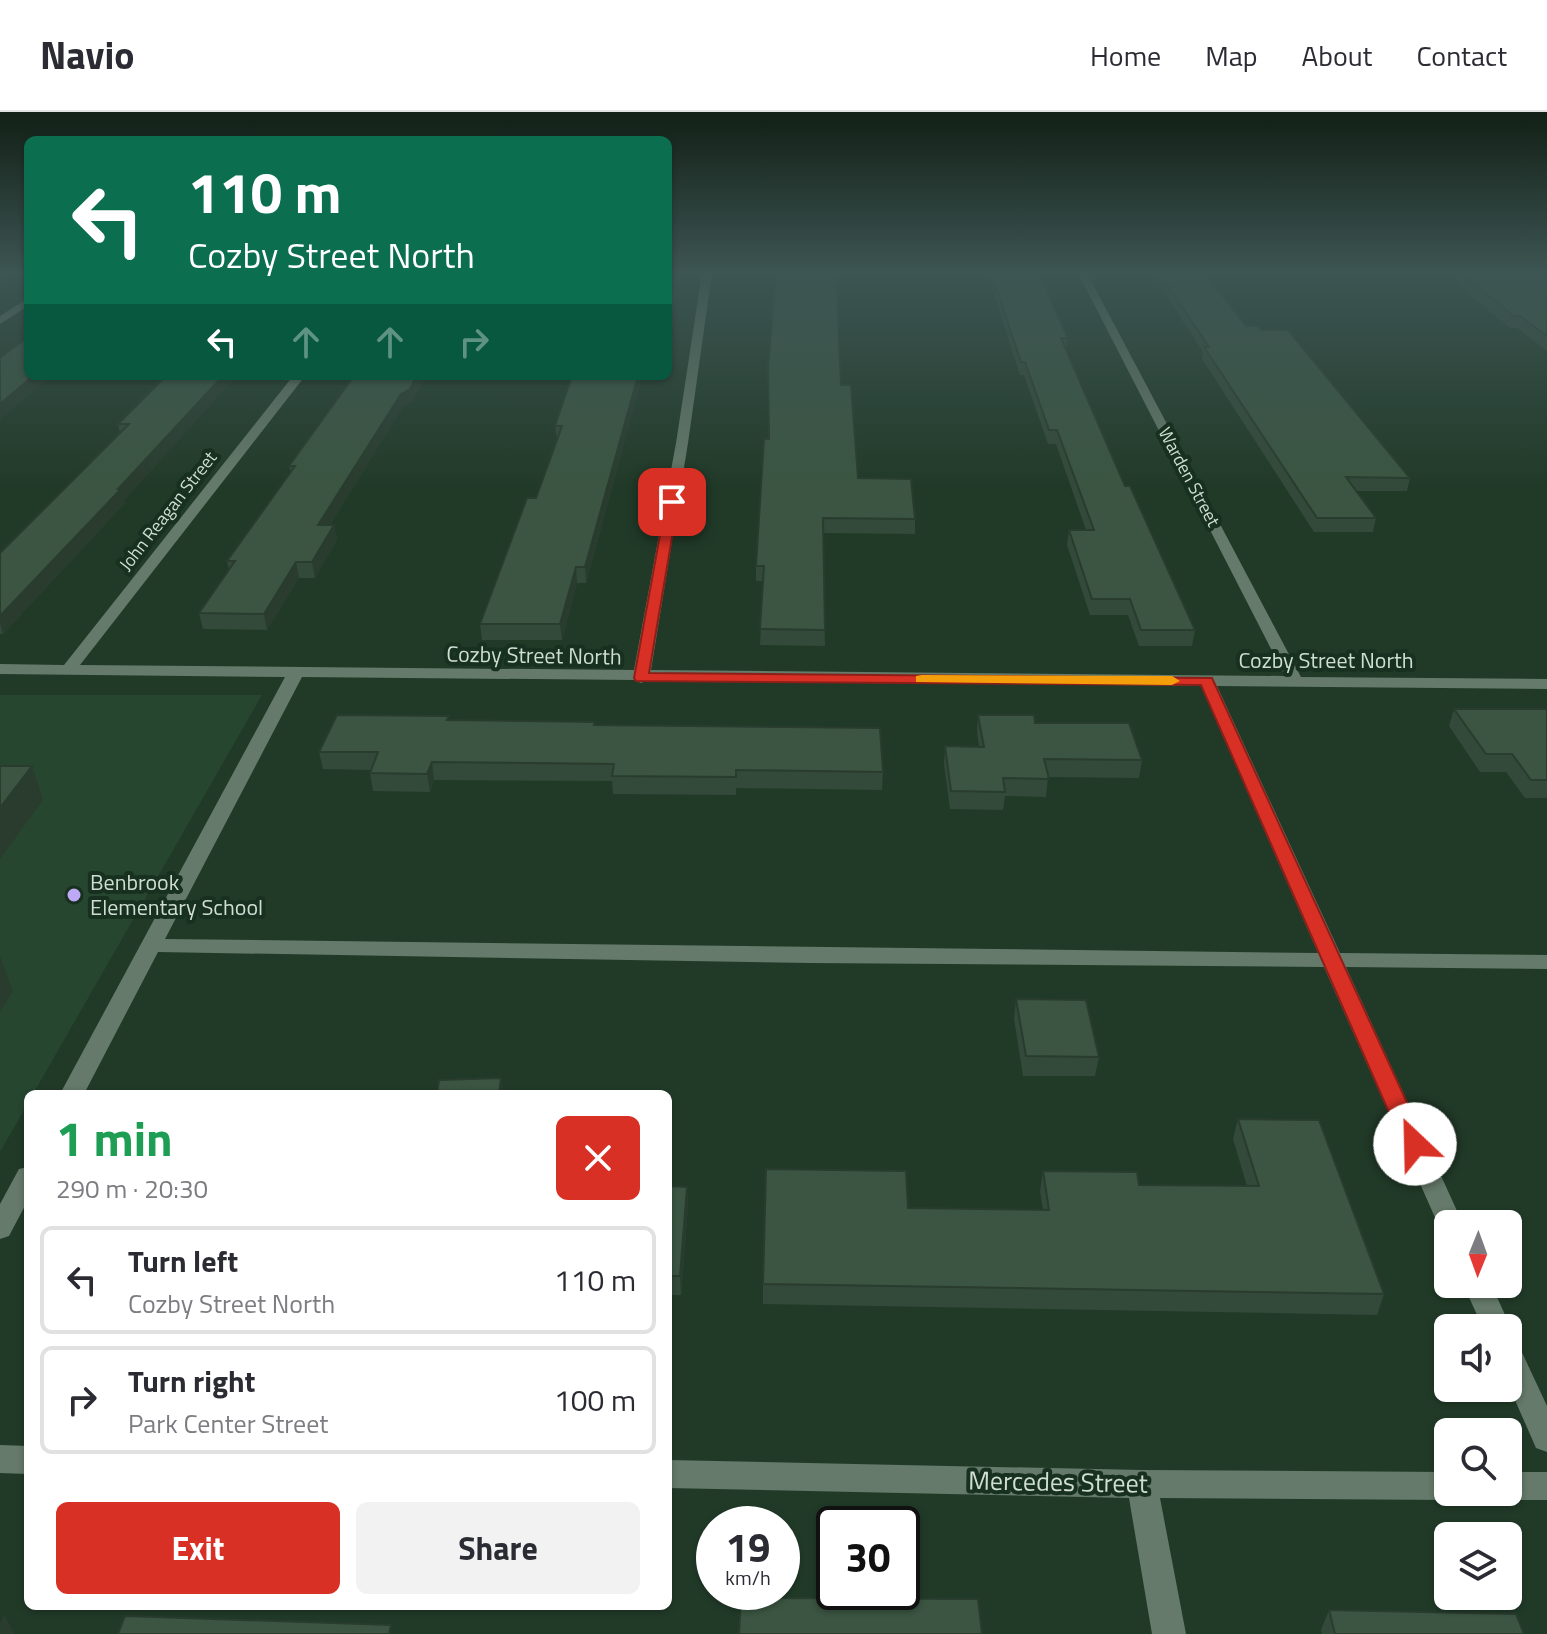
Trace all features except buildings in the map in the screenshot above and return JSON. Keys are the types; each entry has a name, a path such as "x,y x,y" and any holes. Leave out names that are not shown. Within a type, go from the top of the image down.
{"street":[{"path":"641,678 697,344"},
{"name":"Warden Street","path":"1119,344 1296,682"},
{"name":"John Reagan Street","path":"68,670 296,380"},
{"name":"Cozby Street North","path":"0,669 641,678 1547,684"},
{"path":"74,1090 295,674"},
{"path":"1207,681 1444,1210"},
{"path":"151,945 812,956 1547,962"},
{"path":"0,1229 24,1184"},
{"path":"1522,1383 1547,1439"},
{"path":"0,1459 24,1460"},
{"name":"Mercedes Street","path":"672,1474 1142,1484 1434,1486"},
{"path":"1142,1484 1169,1634"},
{"path":"1522,1486 1547,1486"}],"shaded area":[{"name":"Benbrook Elementary School","path":"0,695 262,695 35,1090 24,1090 24,1110 0,1152"}],"slow traffic":[{"path":"922,679 1172,681"}],"place":[{"name":"Benbrook Elementary School","path":"74,895"}],"route":[{"path":"672,502 641,678 1207,681 1415,1144"}]}
